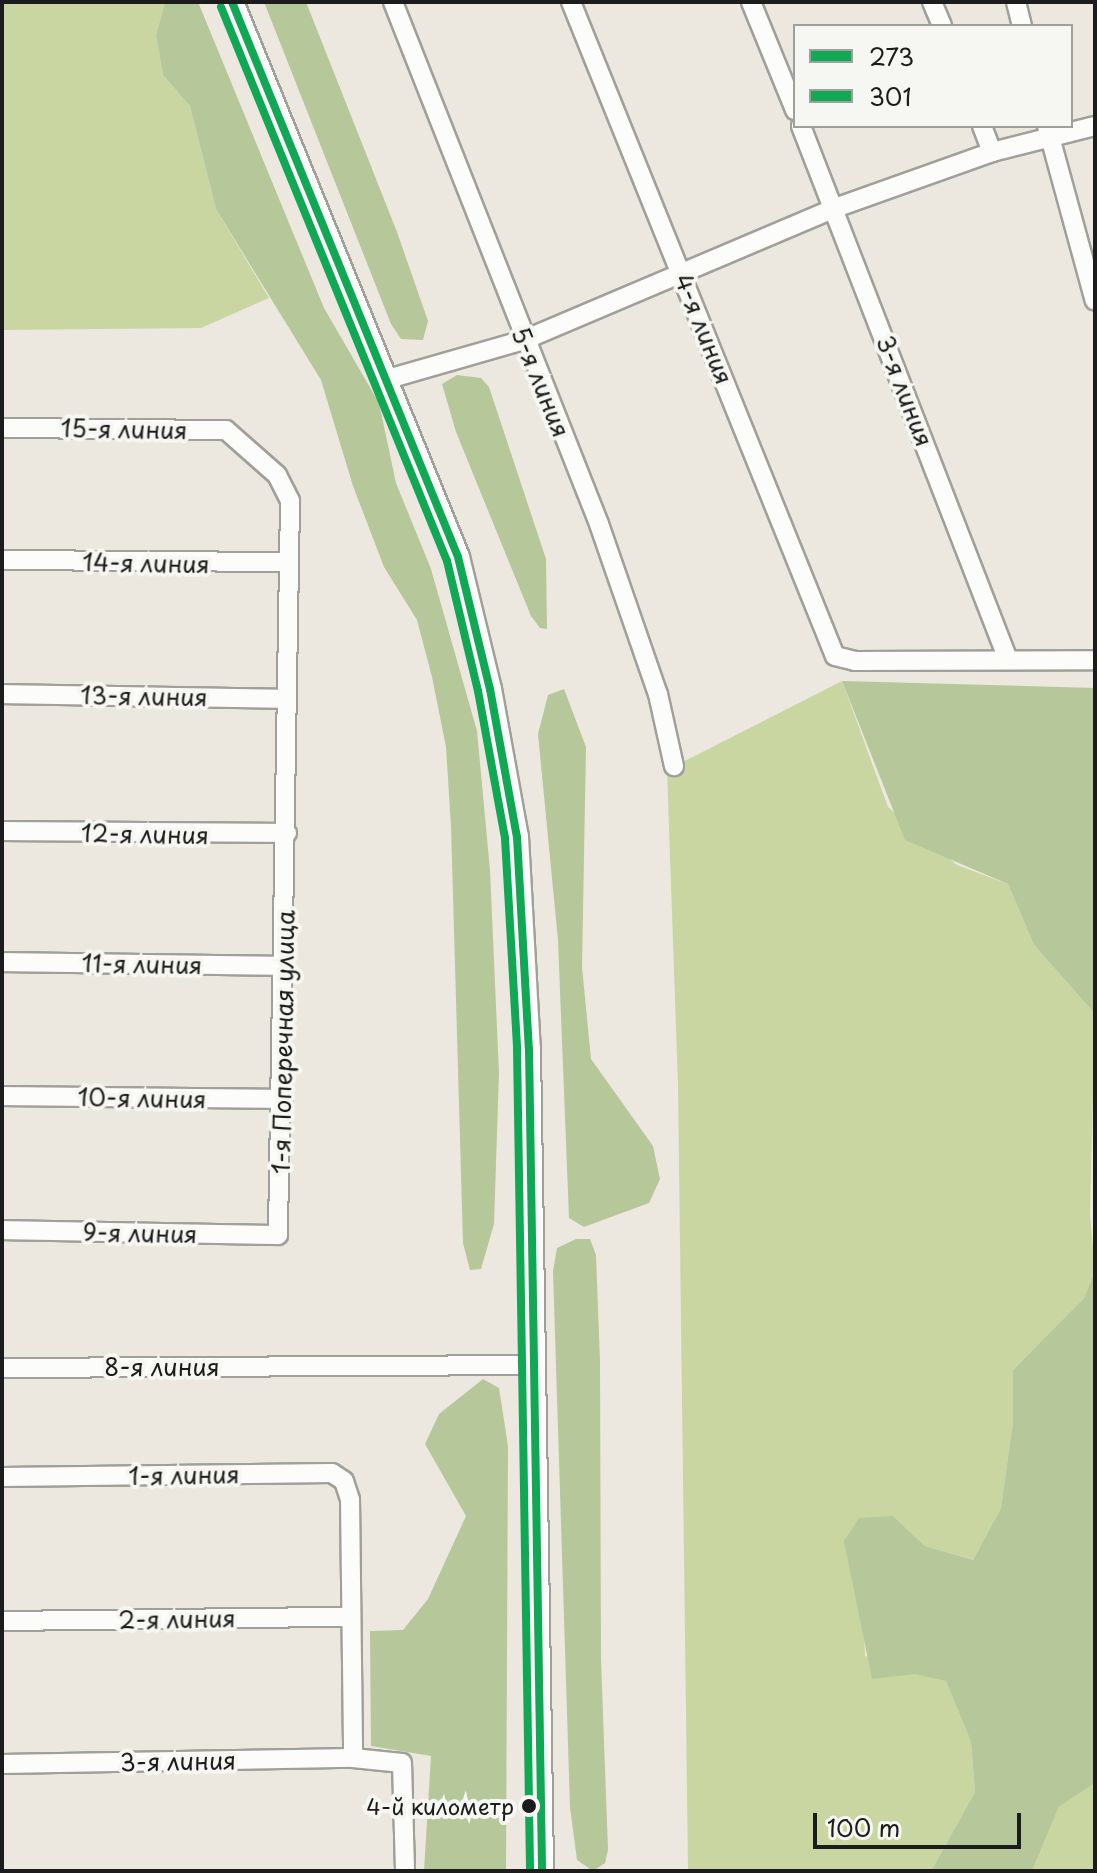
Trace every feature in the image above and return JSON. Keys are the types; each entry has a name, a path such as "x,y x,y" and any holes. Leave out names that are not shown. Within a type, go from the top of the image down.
{"main road":[{"path":"232,2 458,557 490,689 517,837 529,1049 542,1871"}],"street":[{"name":"5-я линия","path":"393,2 630,609 658,694 674,766"},
{"name":"4-я линия","path":"571,2 835,656 855,661 1007,657"},
{"path":"751,2 793,105"},
{"path":"932,2 941,24"},
{"path":"1016,2 1022,24"},
{"path":"388,379 524,340 835,208 1048,132 1095,126"},
{"name":"3-я линия","path":"802,128 1007,657"},
{"path":"983,128 992,152"},
{"path":"1048,132 1095,301"},
{"name":"15-я линия","path":"2,428 226,430 242,441"},
{"name":"1-я Поперечная улица","path":"242,441 277,475 290,501 286,699 288,841 282,966 283,1099 278,1235"},
{"name":"14-я линия","path":"2,560 289,562"},
{"path":"1007,657 1095,660"},
{"name":"13-я линия","path":"2,694 286,699"},
{"name":"12-я линия","path":"2,831 288,841"},
{"name":"11-я линия","path":"2,962 282,966"},
{"name":"10-я линия","path":"2,1096 283,1099"},
{"name":"9-я линия","path":"2,1230 278,1235"},
{"name":"8-я линия","path":"2,1368 535,1365"},
{"name":"1-я линия","path":"2,1477 332,1473 344,1481 350,1499 351,1617"},
{"path":"351,1617 353,1758"},
{"name":"2-я линия","path":"2,1621 351,1617"},
{"name":"3-я линия","path":"2,1764 353,1758 402,1763 405,1871"}],"green space":[{"path":"2,2 165,2 156,35 163,75 190,106 216,209 269,298 201,328 2,330"},
{"path":"165,2 198,2 324,308 379,403 396,483 431,569 477,731 490,870 499,1073 494,1224 481,1269 470,1270 463,1243 451,826 446,747 432,677 417,620 384,567 353,486 321,380 216,209 190,106 163,75 156,35"},
{"path":"264,2 306,2 397,232 428,321 423,340 401,339 391,324"},
{"path":"457,375 481,378 489,387 546,559 547,629 540,628 531,616 456,432 442,384"},
{"path":"842,681 888,807 957,865 1008,884 1034,945 1095,1014 1090,1214 1095,1271 1084,1298 1013,1370 1013,1421 1001,1508 973,1560 925,1546 893,1516 864,1629 865,1656 946,1681 971,1742 975,1792 931,1871 688,1871 678,1085 667,770"},
{"path":"842,681 1095,688 1095,1014 1034,945 1008,884 905,840"},
{"path":"564,689 586,747 582,967 591,1059 653,1146 660,1179 649,1203 584,1227 569,1218 558,940 538,734 548,695"},
{"path":"576,1239 590,1239 596,1255 600,1361 601,1659 608,1850 605,1863 593,1871 577,1860 570,1807 553,1271 557,1248"},
{"path":"1095,1271 1095,1783 1059,1807 1032,1871 931,1871 975,1792 971,1742 946,1681 915,1674 872,1679 844,1541 859,1518 893,1516 925,1546 973,1560 1001,1508 1013,1421 1013,1370 1084,1298"},
{"path":"483,1379 499,1388 508,1446 506,1871 424,1871 431,1756 371,1746 370,1631 403,1630 428,1599 466,1516 425,1444 439,1414"},
{"path":"1095,1783 1095,1871 1032,1871 1059,1807"}],"transit line":[{"name":"273","path":"232,2 458,557 490,689 517,837 529,1049 542,1871"},
{"name":"301","path":"221,7 447,561 478,691 505,838 517,1049 530,1871"}],"place":[{"name":"4-й километр","path":"529,1806"}]}
